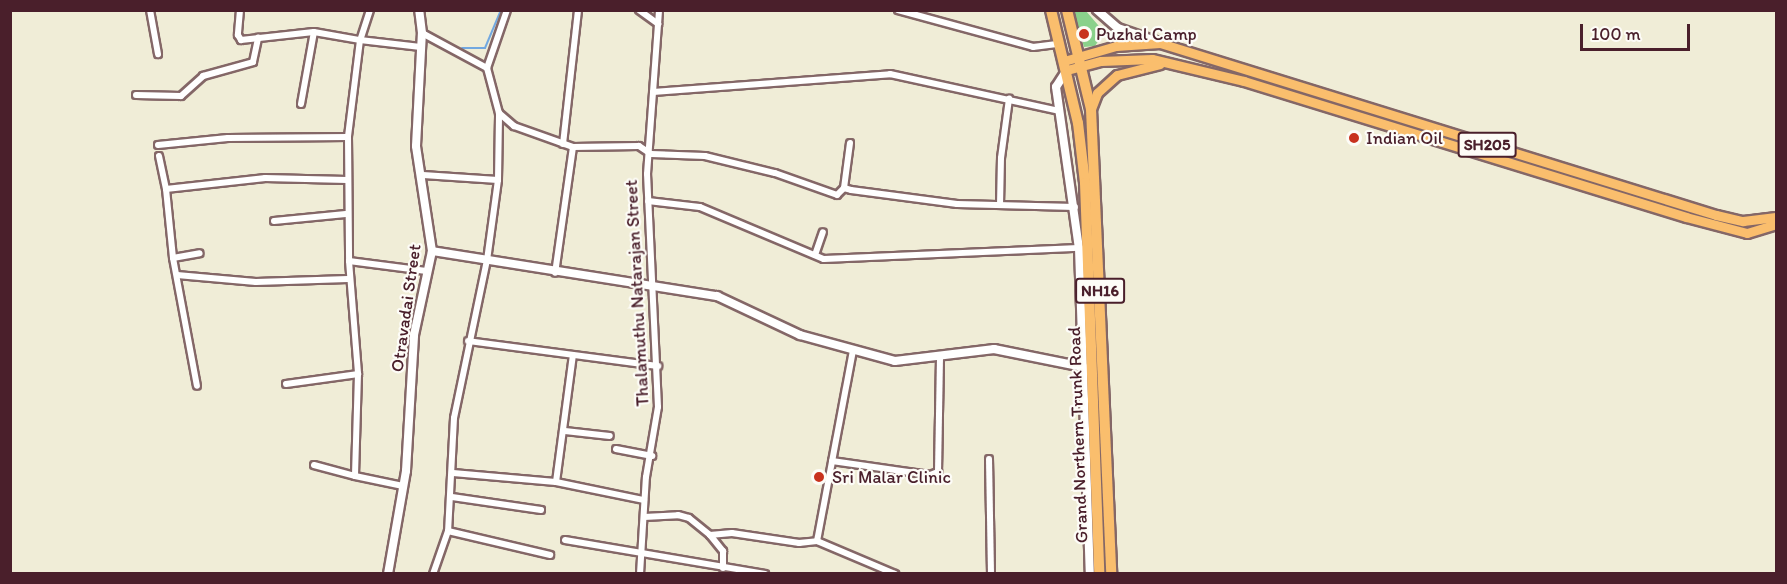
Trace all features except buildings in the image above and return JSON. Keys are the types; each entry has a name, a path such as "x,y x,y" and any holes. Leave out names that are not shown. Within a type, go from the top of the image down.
{"highway":[{"name":"Grand Northern Trunk Road","path":"1051,10 1066,66 1085,183 1099,573"},
{"name":"Grand Northern Trunk Road","path":"1067,10 1091,109 1111,573"}],"main road":[{"path":"1066,66 1081,62 1116,46 1160,43"},
{"name":"SH205","path":"1160,43 1716,214 1743,221 1776,217"},
{"path":"1081,62 1132,59 1168,63 1244,81 1686,218 1747,233 1776,224"},
{"path":"1091,109 1097,93 1117,75 1168,63"}],"street":[{"path":"150,10 158,54"},
{"path":"240,10 239,38 314,32 421,47"},
{"path":"355,476 358,374 348,279 346,214 348,137 360,40 370,10"},
{"name":"Otravadai Street","path":"388,573 403,486 414,335 432,251 423,175 416,146 422,33 419,10"},
{"path":"435,573 448,531 452,497 454,418 468,341 487,260 498,180 499,112 487,68 507,10"},
{"path":"563,144 578,10"},
{"path":"639,10 658,24"},
{"name":"Thalamuthu Natarajan Street","path":"640,573 644,554 644,500 658,415 658,366 648,201 648,152 659,10"},
{"path":"898,10 1033,47 1059,44"},
{"name":"SH205","path":"1097,10 1118,28 1160,43"},
{"path":"301,104 314,32"},
{"path":"422,33 487,68"},
{"path":"136,95 181,96 203,76 253,62 258,38"},
{"path":"1066,66 1056,87 1076,207 1079,248 1090,573"},
{"path":"653,92 890,74 1060,111"},
{"path":"1000,205 1001,158 1010,99"},
{"path":"499,112 514,126 573,147 639,146 648,152 705,156 776,173 837,195 844,188 850,143"},
{"path":"158,145 228,138 348,137"},
{"path":"555,273 573,147"},
{"path":"159,156 166,189 173,258 197,386"},
{"path":"423,175 498,180"},
{"path":"166,189 265,178 347,180"},
{"path":"844,188 908,199 1076,207"},
{"path":"648,201 700,207 815,255 833,260 915,252 939,257 1079,248"},
{"path":"274,222 346,214"},
{"path":"815,255 823,232"},
{"path":"432,251 555,273 717,296 800,335 853,351 902,361 994,349 1083,367"},
{"path":"173,258 200,253"},
{"path":"349,261 426,271"},
{"path":"177,275 256,282 348,279"},
{"path":"468,341 658,366"},
{"path":"817,541 853,351"},
{"path":"556,482 565,431 573,355"},
{"path":"832,461 930,475 938,472 940,355"},
{"path":"286,384 358,374"},
{"path":"565,431 610,436"},
{"path":"616,449 652,456"},
{"path":"989,459 991,573"},
{"path":"314,465 403,486"},
{"path":"453,473 556,482 644,500"},
{"path":"452,497 540,510"},
{"path":"644,517 678,515 710,535 723,551 723,568"},
{"path":"448,531 550,555"},
{"path":"710,535 732,533 799,543 817,541 895,573"},
{"path":"565,540 723,568 765,573"}],"green space":[{"path":"1073,11 1086,11 1104,32 1095,46 1084,47"}],"waterway":[{"path":"462,48 485,48 501,10"}],"place":[{"name":"Puzhal Camp","path":"1084,34"},
{"name":"Indian Oil","path":"1354,138"},
{"name":"Sri Malar Clinic","path":"819,477"}]}
